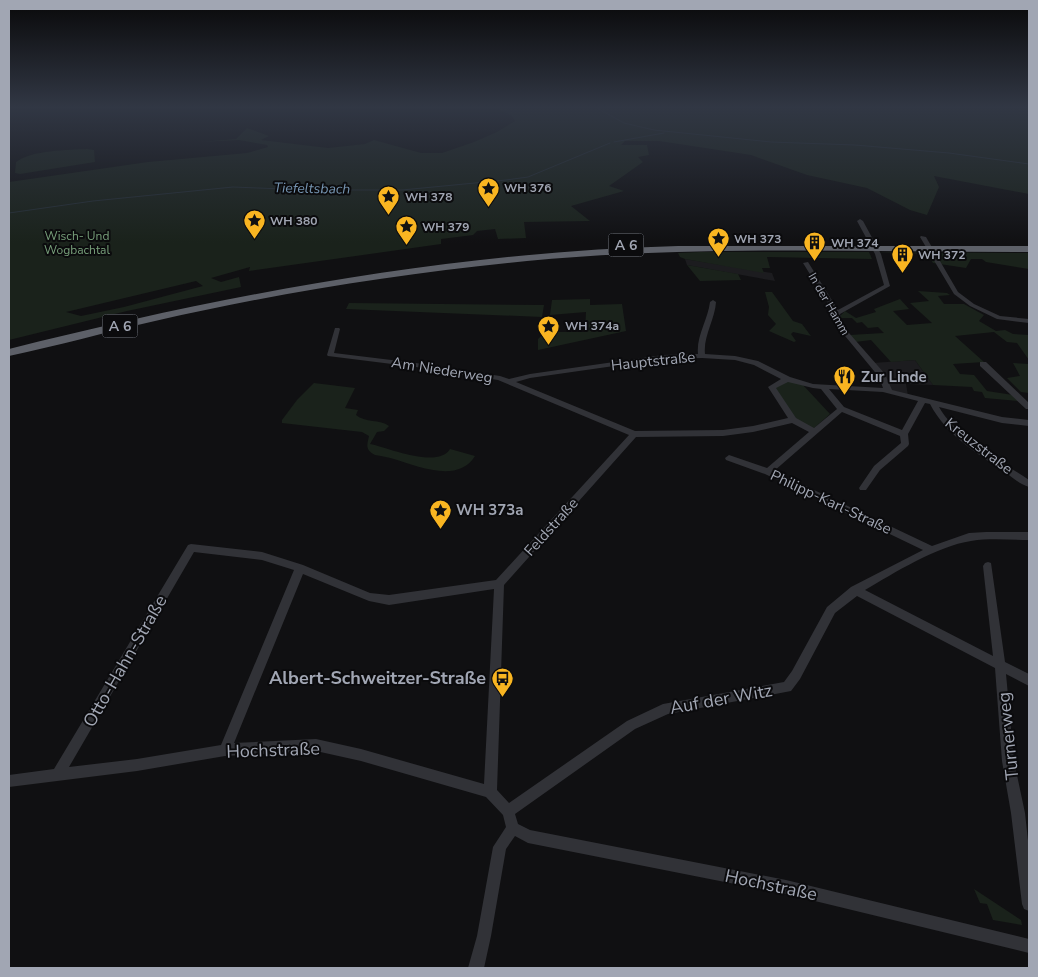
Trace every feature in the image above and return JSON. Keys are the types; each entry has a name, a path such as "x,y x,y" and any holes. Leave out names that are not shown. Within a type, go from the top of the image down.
{"highway":[{"name":"A 6","path":"9,346 116,319 261,292 426,269 546,256 655,249 1029,244"},
{"name":"A 6","path":"850,245 1029,249"},
{"name":"A 6","path":"9,353 231,298"}],"street":[{"path":"836,313 887,286 878,254 860,221"},
{"path":"923,237 956,293 962,299 999,318 1029,321"},
{"name":"In der Hamm","path":"806,263 836,313 837,321 842,330 882,376 889,392"},
{"path":"702,356 700,346 711,319 713,302"},
{"name":"Am Niederweg","path":"336,329 330,355 476,373 508,382 634,434"},
{"name":"Hauptstraße","path":"508,382 515,378 656,358 702,356 748,360 764,366 787,379 824,388 889,392 1002,420 1029,424"},
{"path":"983,364 1029,407"},
{"path":"787,379 772,387 793,420 815,432"},
{"path":"824,388 841,409 904,434"},
{"path":"863,488 877,468 905,444 904,434 922,401"},
{"name":"Kreuzstraße","path":"934,404 939,415 965,438 1029,484"},
{"path":"768,472 841,409"},
{"path":"634,434 722,433 793,420"},
{"name":"Feldstraße","path":"499,584 634,434"},
{"name":"Philipp-Karl-Straße","path":"729,458 768,472 932,550"},
{"name":"Auf der Witz","path":"508,810 631,725 655,712 667,708 787,687 796,675 831,610 839,601 855,590 932,550 961,538 1029,536"},
{"path":"191,548 262,556 300,568 369,598 390,600 499,584 490,792"},
{"name":"Otto-Hahn-Straße","path":"58,774 191,548"},
{"name":"Turnerweg","path":"988,566 1000,665 1008,761 1018,813 1029,904"},
{"path":"225,750 300,568"},
{"path":"855,590 1029,680"},
{"name":"Hochstraße","path":"9,781 136,765 225,750 316,745 361,755 490,792 508,810 513,828 528,836 786,887 1029,946"},
{"path":"476,968 484,936 500,847 513,828"}],"shaded area":[{"path":"685,259 772,273 775,281 687,265"},
{"path":"915,360 933,385 906,384 908,396 890,391 873,363"}],"green space":[{"path":"94,152 95,162 20,174 15,173 16,162 40,153"},
{"name":"Wisch- Und Wogbachtal","path":"252,152 648,152 649,155 638,157 643,162 609,186 624,191 571,206 590,221 524,222 526,238 498,239 495,229 477,231 473,235 441,239 441,244 249,271 250,267 211,278 221,282 239,277 241,287 127,311 9,340 9,182 148,162","holes":["196,281 203,286 124,307 81,316 66,312"]},
{"name":"Wisch- Und Wogbachtal","path":"729,152 1029,152 1029,194 934,176 939,187 927,215 910,210 867,188 807,175 751,155"},
{"path":"869,252 872,259 767,257 770,268 762,268 764,273 685,259 680,257 678,253"},
{"path":"875,252 1029,253 1029,269 986,262 982,259 971,259 966,268 933,263 927,254"},
{"path":"687,265 738,274 741,280 700,281"},
{"path":"918,291 947,293 950,295 938,296 944,304 964,304 984,315 979,321 996,331 1005,330 1013,334 1029,335 1029,360 1017,343 1007,342 994,332 955,336 984,362 953,364 960,374 974,375 987,391 1013,395 1019,401 985,398 982,392 974,391 972,387 933,385 915,360 891,362 871,340 855,342 850,335 884,333 878,327 868,328 862,322 857,323 852,318 841,318 840,316 845,311 856,318 876,312 874,309 900,299 909,309 893,311 907,325 932,323 910,303 929,301"},
{"path":"765,292 772,292 793,321 802,324 811,336 793,332 791,334 796,341 794,342 769,331 776,324 768,315 769,307"},
{"path":"590,299 590,305 622,304 626,331 538,350 538,339 545,332 585,332 586,312 550,315 552,300"},
{"path":"349,303 544,305 542,317 346,309"},
{"path":"1013,363 1029,364 1029,393 1021,392 1007,378 1020,376"},
{"path":"788,381 803,385 830,414 813,429 795,419 774,387"},
{"path":"314,383 355,388 345,408 358,410 356,415 389,426 384,431 377,432 370,444 413,456 435,457 444,455 450,449 475,456 468,464 459,469 437,471 375,455 368,449 369,436 362,432 282,423 282,420 297,400"},
{"path":"974,889 1021,920 1022,925 993,920 987,904 980,903"}],"waterway":[{"name":"Tiefeltsbach","path":"9,213 93,201 233,187 308,190 402,190 506,180 528,177 589,152"},
{"path":"932,152 1029,164"}],"place":[{"name":"WH 376","path":"488,207"},
{"name":"WH 378","path":"389,216"},
{"name":"WH 380","path":"254,240"},
{"name":"WH 379","path":"406,246"},
{"name":"WH 373","path":"718,258"},
{"name":"WH 374","path":"815,262"},
{"name":"WH 372","path":"902,274"},
{"name":"WH 374a","path":"549,345"},
{"name":"Zur Linde","path":"845,396"},
{"name":"WH 373a","path":"440,529"},
{"name":"Albert-Schweitzer-Straße","path":"502,697"}]}
